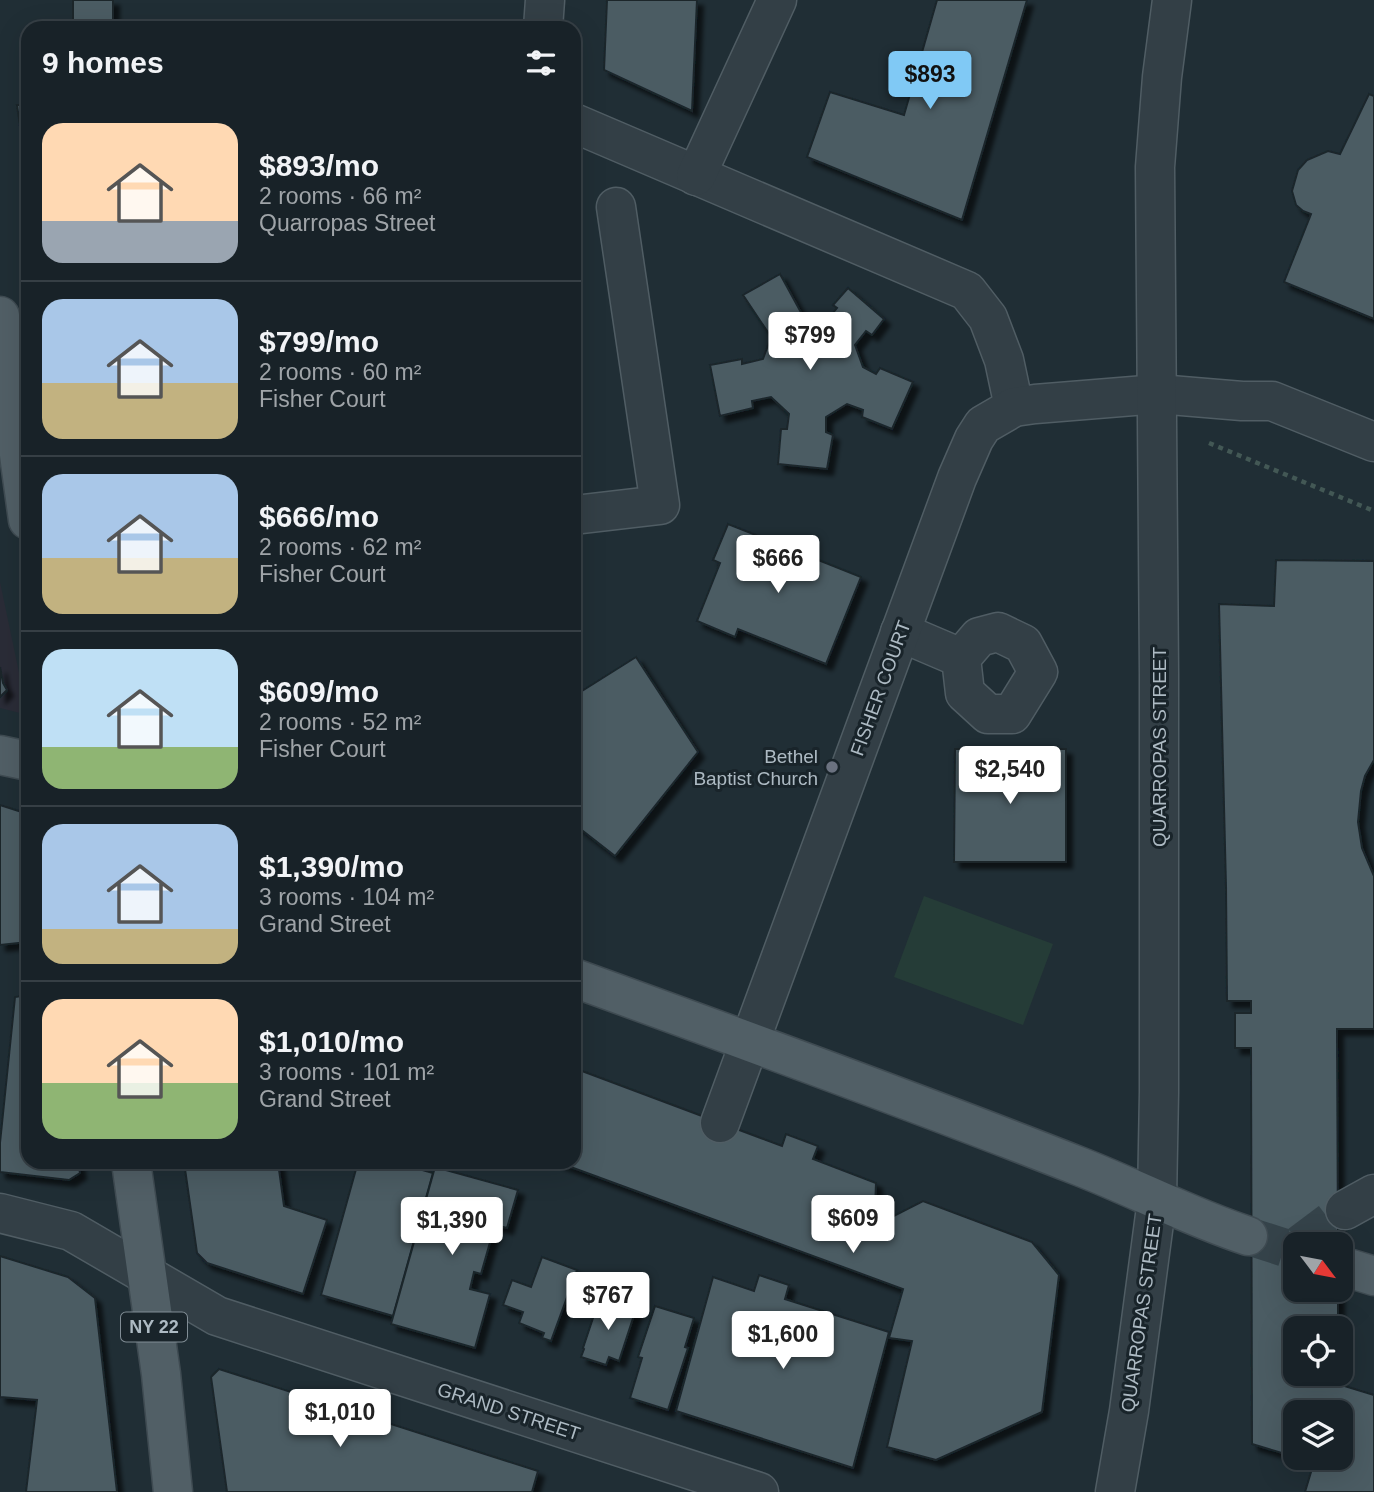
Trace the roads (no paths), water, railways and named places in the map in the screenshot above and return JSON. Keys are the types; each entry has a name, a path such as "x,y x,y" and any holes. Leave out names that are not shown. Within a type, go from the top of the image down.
{"main road":[{"path":"0,316 10,463 21,495"},
{"path":"0,755 21,760"},
{"path":"581,981 1072,1163 1211,1224 1248,1236"},
{"name":"NY 22","path":"132,1169 161,1374 173,1492"}],"street":[{"path":"544,21 545,0"},
{"path":"747,0 749,62"},
{"path":"696,176 777,0"},
{"name":"QUARROPAS STREET","path":"1115,1492 1129,1411 1157,1200 1158,394 1154,167 1172,0"},
{"path":"581,126 967,291 988,318 1004,360 1014,407"},
{"path":"581,514 660,505 616,207"},
{"name":"FISHER COURT","path":"720,1122 957,478 983,425 1014,407 1158,394 1272,401 1374,442"},
{"path":"900,632 961,658"},
{"name":"GRAND STREET","path":"0,1213 71,1231 217,1316 759,1492"}],"tunnel":[{"path":"1316,1232 1345,1210"},
{"path":"1248,1236 1283,1247"}],"place":[{"name":"Bethel Baptist Church","path":"832,767"}]}
